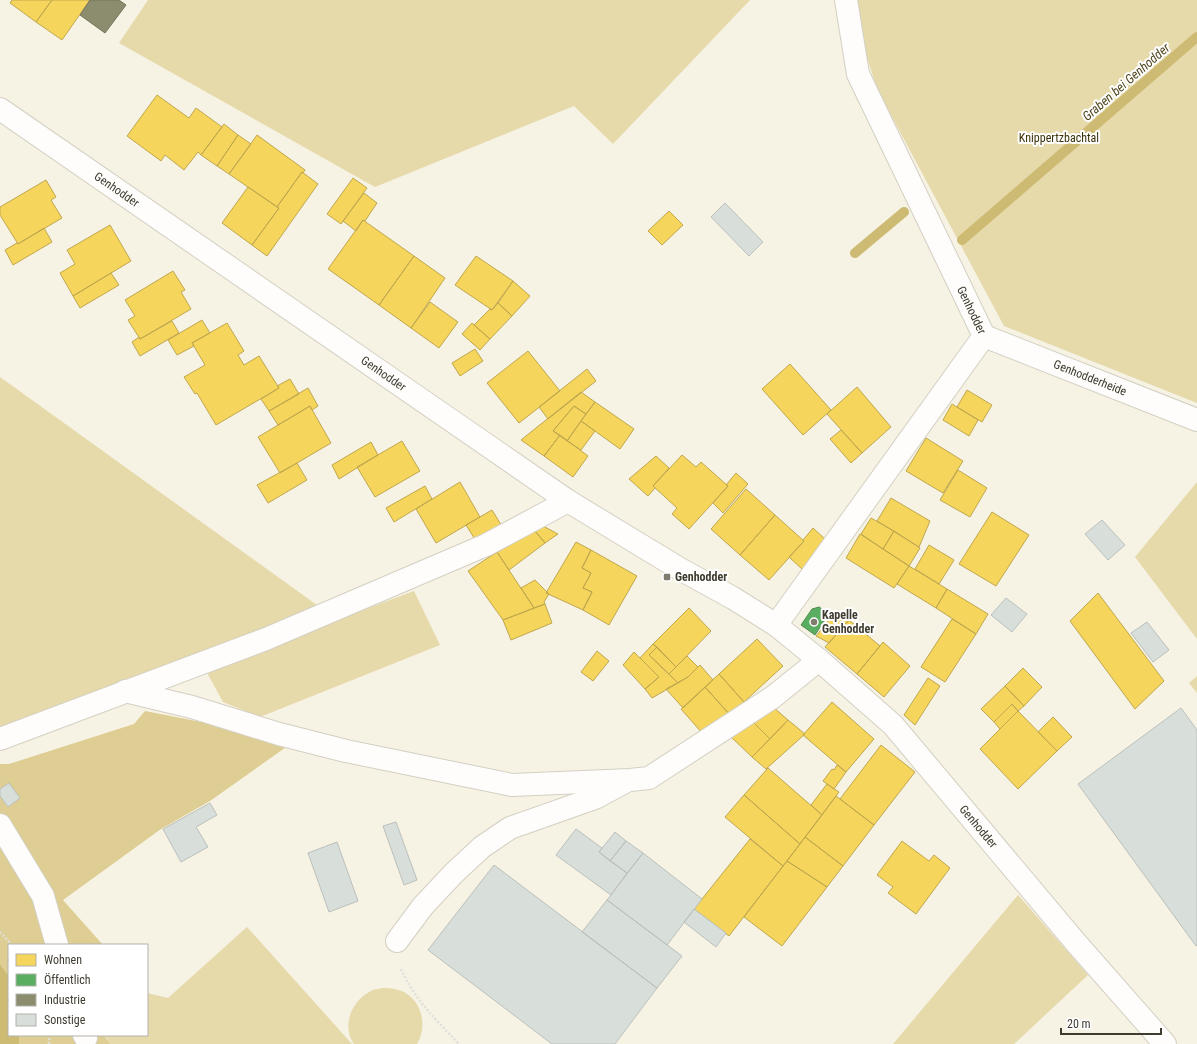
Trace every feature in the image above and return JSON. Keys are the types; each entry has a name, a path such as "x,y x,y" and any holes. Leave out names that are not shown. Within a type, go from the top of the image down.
{"street":[{"name":"Genhodder","path":"776,625 984,336 858,74 846,0"},
{"name":"Genhodder","path":"0,109 568,501 776,625 819,660 893,725 1077,944 1165,1044"},
{"name":"Genhodderheide","path":"984,336 1197,420"},
{"path":"0,739 266,638 401,582 486,545 568,501"},
{"path":"125,691 346,751 512,785 630,780 649,778 773,697 819,660"},
{"path":"397,941 422,906 454,873 487,843 510,828 595,798 630,780"},
{"path":"0,825 43,896 57,944"}],"path":[{"path":"0,932 11,944"},
{"path":"397,941 395,957 405,978 425,1009 459,1044"}],"green space":[{"path":"148,0 750,0 613,144 574,106 375,187 119,43"},
{"name":"Knippertzbachtal","path":"854,0 1197,0 1197,403 1004,326 877,89 859,32"},
{"path":"0,377 321,608 0,731"},
{"path":"1197,482 1197,639 1135,557"},
{"path":"414,591 440,645 260,717 223,702 205,669"},
{"path":"1197,676 1197,693 1189,683"},
{"path":"1018,895 1088,975 1014,1044 893,1044"},
{"path":"247,927 352,1044 111,1044 105,1036 148,1036 148,993 168,998"},
{"path":"383,988 395,989 404,992 417,1004 422,1017 422,1031 417,1044 354,1044 348,1029 350,1014 358,1001 364,995 372,990"}],"shaded area":[{"path":"145,711 232,728 289,745 210,801 161,829 63,900 102,944 8,944 8,975 0,964 0,764 9,764 134,724"},
{"path":"0,964 8,975 8,1036 19,1036 19,1044 0,1044"},
{"path":"19,1036 106,1036 111,1044 19,1044"}],"building: Wohnen":[{"path":"12,0 52,0 36,22 10,3"},
{"path":"52,0 90,0 62,40 36,22"},
{"path":"157,95 189,118 196,108 222,127 201,155 198,152 184,170 165,155 161,161 127,136"},
{"path":"224,124 238,135 217,166 201,155"},
{"path":"238,135 251,144 229,174 217,166"},
{"path":"257,135 305,170 277,207 229,174"},
{"path":"302,172 318,184 267,256 252,245 279,208 277,207"},
{"path":"353,178 367,188 341,224 327,214"},
{"path":"46,180 56,197 51,200 62,218 18,244 0,215 0,207"},
{"path":"248,187 279,208 252,245 222,223"},
{"path":"364,193 377,203 356,231 343,221"},
{"path":"669,211 683,225 662,245 648,231"},
{"path":"363,220 414,256 379,305 328,269"},
{"path":"110,225 131,261 73,296 60,273 75,264 67,250"},
{"path":"44,228 52,242 13,265 5,250"},
{"path":"414,256 445,278 411,328 379,305"},
{"path":"476,256 513,281 492,310 455,285"},
{"path":"173,271 185,290 181,292 191,309 140,339 128,320 135,316 125,300"},
{"path":"111,273 119,285 80,308 73,296"},
{"path":"513,281 530,296 512,316 498,303"},
{"path":"430,302 458,322 439,348 411,328"},
{"path":"498,303 512,316 490,339 474,325"},
{"path":"202,320 210,333 192,343 194,346 177,355 168,340"},
{"path":"172,321 179,333 140,356 132,342"},
{"path":"227,323 244,351 238,355 244,365 259,356 279,388 216,425 197,393 195,394 184,377 205,365 192,343"},
{"path":"472,323 490,339 480,350 462,334"},
{"path":"475,349 483,361 460,376 452,363"},
{"path":"528,351 560,391 519,423 487,383"},
{"path":"790,364 831,410 803,435 762,389"},
{"path":"587,369 596,381 548,419 539,407"},
{"path":"290,379 299,394 269,411 261,399 279,388 277,386"},
{"path":"857,387 891,427 862,453 827,414"},
{"path":"308,388 318,406 312,410 310,406 278,425 269,411"},
{"path":"967,390 992,405 982,422 957,407"},
{"path":"581,392 595,402 586,414 574,406 553,431 560,435 544,456 521,440"},
{"path":"595,402 634,429 620,449 581,421"},
{"path":"952,404 978,420 969,436 943,420"},
{"path":"310,406 331,443 280,473 258,437"},
{"path":"574,406 586,414 567,441 553,431"},
{"path":"581,421 595,431 581,450 567,441"},
{"path":"841,430 862,453 851,463 830,439"},
{"path":"560,435 588,456 573,477 544,456"},
{"path":"926,438 963,461 943,493 906,471"},
{"path":"402,441 420,471 375,497 357,467"},
{"path":"371,442 378,455 339,479 332,465"},
{"path":"682,455 696,467 701,462 728,486 689,529 672,514 677,508 653,486"},
{"path":"656,456 669,468 653,486 655,488 648,496 629,479"},
{"path":"297,463 307,480 268,503 257,485"},
{"path":"958,470 987,488 970,517 940,500"},
{"path":"736,473 748,484 723,513 713,503 728,486 726,485"},
{"path":"460,482 480,517 436,543 416,509"},
{"path":"425,486 432,499 394,522 386,508"},
{"path":"746,489 775,515 740,555 711,529"},
{"path":"891,498 930,521 919,547 877,521"},
{"path":"492,510 503,528 476,541 466,525"},
{"path":"992,512 1029,535 996,586 959,564"},
{"path":"775,515 804,541 769,580 740,555"},
{"path":"871,518 894,531 883,549 861,534"},
{"path":"543,526 558,534 545,543 535,531"},
{"path":"813,528 825,539 803,570 789,557 804,541 803,540"},
{"path":"535,531 545,543 509,570 497,552"},
{"path":"894,531 920,548 909,566 883,549"},
{"path":"860,534 909,566 894,588 846,558"},
{"path":"576,542 591,550 582,568 591,573 583,588 592,592 583,610 546,593"},
{"path":"929,545 954,560 939,584 915,569"},
{"path":"591,550 637,576 609,625 583,610 592,592 583,588 591,573 582,568"},
{"path":"497,552 534,608 503,620 468,571"},
{"path":"909,566 947,589 936,608 897,584"},
{"path":"535,580 549,594 544,602 545,604 534,608 521,588"},
{"path":"947,589 988,614 976,634 936,608"},
{"path":"1098,593 1164,681 1135,709 1070,621"},
{"path":"545,604 552,623 511,640 503,620"},
{"path":"689,608 711,631 676,667 653,644"},
{"path":"837,610 849,620 829,643 816,636"},
{"path":"952,619 976,634 945,682 921,667"},
{"path":"849,620 880,646 857,674 825,647"},
{"path":"757,639 783,666 744,702 719,674"},
{"path":"883,642 910,666 884,697 857,674"},
{"path":"653,644 657,647 649,655 678,683 652,698 645,689 659,677 640,658"},
{"path":"657,647 676,667 669,674 649,655"},
{"path":"597,651 609,661 593,681 581,672"},
{"path":"634,652 659,677 645,689 623,665"},
{"path":"687,656 698,667 688,677 678,683 669,674"},
{"path":"700,665 713,680 683,708 666,689 688,677"},
{"path":"1023,668 1042,687 1024,706 1005,686"},
{"path":"719,674 744,702 730,715 705,687"},
{"path":"928,678 940,686 915,725 904,715"},
{"path":"1005,686 1024,706 1018,711 1012,704 994,722 981,709"},
{"path":"705,687 730,715 703,734 681,709"},
{"path":"832,702 874,739 846,772 803,735"},
{"path":"1012,704 1018,711 1000,729 994,722"},
{"path":"773,707 788,720 770,739 752,721"},
{"path":"1018,711 1057,751 1018,789 980,749"},
{"path":"1053,717 1072,737 1057,751 1038,732"},
{"path":"788,720 805,734 766,769 752,757"},
{"path":"752,721 770,739 752,757 730,736"},
{"path":"881,745 915,772 874,825 840,799"},
{"path":"837,765 846,772 834,789 823,781"},
{"path":"768,768 822,815 800,844 744,795"},
{"path":"827,784 839,792 822,815 811,805"},
{"path":"744,795 800,844 783,866 725,817"},
{"path":"836,796 874,825 843,866 805,837"},
{"path":"805,837 843,866 827,887 787,861"},
{"path":"750,839 783,866 729,936 694,909"},
{"path":"902,841 929,861 934,855 950,868 916,914 888,893 893,887 877,875"},
{"path":"787,861 827,887 782,946 744,917"}],"building: Öffentlich":[{"name":"Kapelle Genhodder","path":"819,607 824,610 826,618 815,635 801,625 812,609"}],"building: Industrie":[{"path":"90,0 119,0 126,5 105,33 80,15"}],"building: Sonstige":[{"path":"725,203 763,242 749,256 711,217"},
{"path":"1102,520 1125,545 1108,560 1085,534"},
{"path":"1006,598 1027,614 1012,632 991,615"},
{"path":"1147,622 1169,650 1153,662 1131,633"},
{"path":"1181,708 1197,730 1196,946 1078,784"},
{"path":"9,783 20,798 8,807 0,796 0,789"},
{"path":"210,803 217,815 196,827 208,847 181,862 163,829"},
{"path":"396,822 417,880 404,885 383,826"},
{"path":"576,829 602,848 599,852 627,873 611,895 556,855"},
{"path":"615,832 626,841 610,861 599,852"},
{"path":"626,841 643,853 627,873 610,861"},
{"path":"337,842 358,901 329,912 308,853"},
{"path":"643,853 702,899 667,945 607,900"},
{"path":"494,865 657,988 615,1044 552,1044 428,950"},
{"path":"607,900 682,956 657,988 582,932"},
{"path":"694,909 726,933 716,947 684,922"}],"waterway":[{"name":"Graben bei Genhodder","path":"962,240 1197,37"},
{"name":"Graben bei Genhodder","path":"855,253 904,212"}],"place":[{"name":"Genhodder","path":"667,577"},
{"name":"Kapelle Genhodder","path":"814,622"}]}
